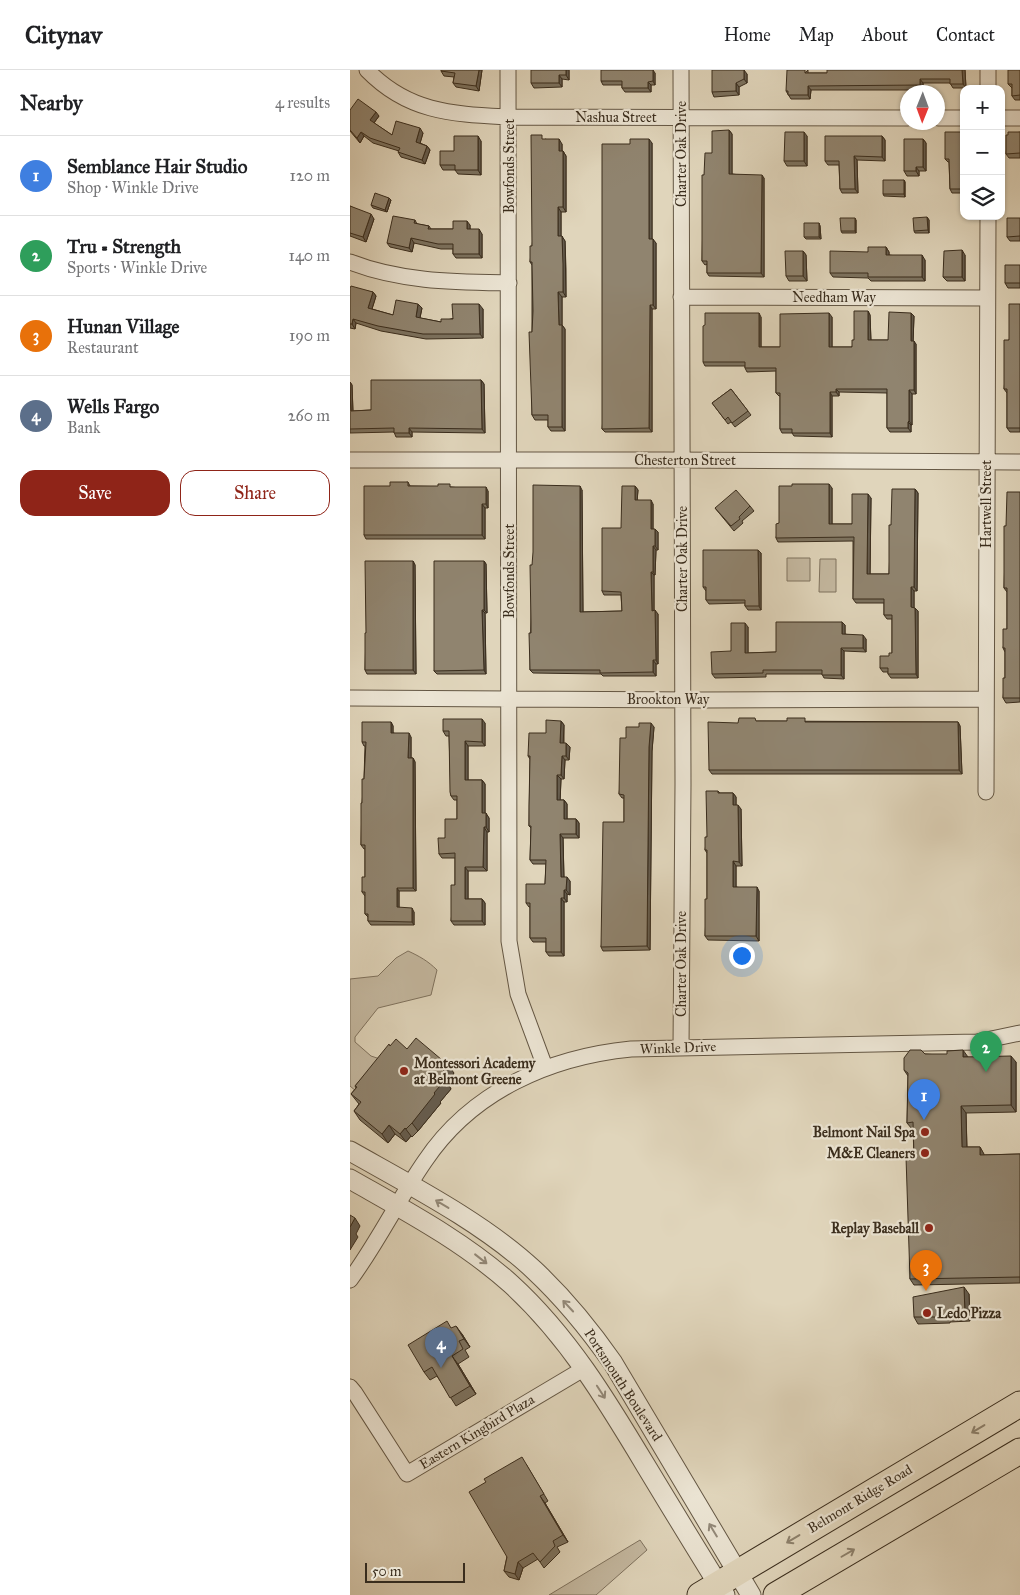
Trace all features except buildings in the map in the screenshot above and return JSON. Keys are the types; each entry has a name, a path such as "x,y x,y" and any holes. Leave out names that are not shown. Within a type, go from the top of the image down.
{"main road":[{"name":"Belmont Ridge Road","path":"720,1587 1020,1404"},
{"path":"776,1595 1020,1451"}],"street":[{"name":"Nashua Street","path":"367,70 393,91 411,102 434,110 457,114 509,117 900,118"},
{"name":"Bowfonds Street","path":"508,70 509,941 518,994 545,1067"},
{"name":"Charter Oak Drive","path":"681,70 683,700 681,1048"},
{"path":"988,70 988,85"},
{"path":"945,118 960,118"},
{"path":"1005,118 1020,118"},
{"name":"Hartwell Street","path":"986,792 988,220"},
{"path":"350,262 385,273 416,279 448,282 509,283"},
{"name":"Needham Way","path":"681,297 987,298"},
{"name":"Chesterton Street","path":"350,460 1020,462"},
{"name":"Brookton Way","path":"350,698 986,699"},
{"name":"Winkle Drive","path":"350,1280 368,1255 425,1160 446,1133 467,1113 494,1094 545,1067 600,1052 631,1049 977,1042 1020,1033"},
{"name":"Portsmouth Boulevard","path":"350,1151 491,1236 534,1270 595,1337 612,1363 720,1587"},
{"name":"Portsmouth Boulevard","path":"350,1179 456,1242 506,1280 552,1326 601,1392 720,1587 751,1595"},
{"name":"Eastern Kingbird Plaza","path":"350,1388 356,1393 407,1474 585,1368"}],"shaded area":[{"path":"787,558 810,558 810,581 787,581"},
{"path":"820,559 836,559 836,592 819,592"},
{"path":"408,951 423,959 437,970 431,995 378,1008 355,1037 355,1042 371,1056 383,1060 357,1092 350,1086 350,979 378,976 396,958"},
{"path":"640,1540 647,1550 596,1595 549,1595"}],"place":[{"name":"Montessori Academy at Belmont Greene","path":"404,1071"},
{"name":"Tru = Strength","path":"986,1072"},
{"name":"Semblance Hair Studio","path":"924,1120"},
{"name":"Belmont Nail Spa","path":"925,1132"},
{"name":"M&E Cleaners","path":"925,1153"},
{"name":"Replay Baseball","path":"929,1228"},
{"name":"Hunan Village","path":"926,1291"},
{"name":"Ledo Pizza","path":"927,1313"},
{"name":"Wells Fargo","path":"441,1368"}]}
